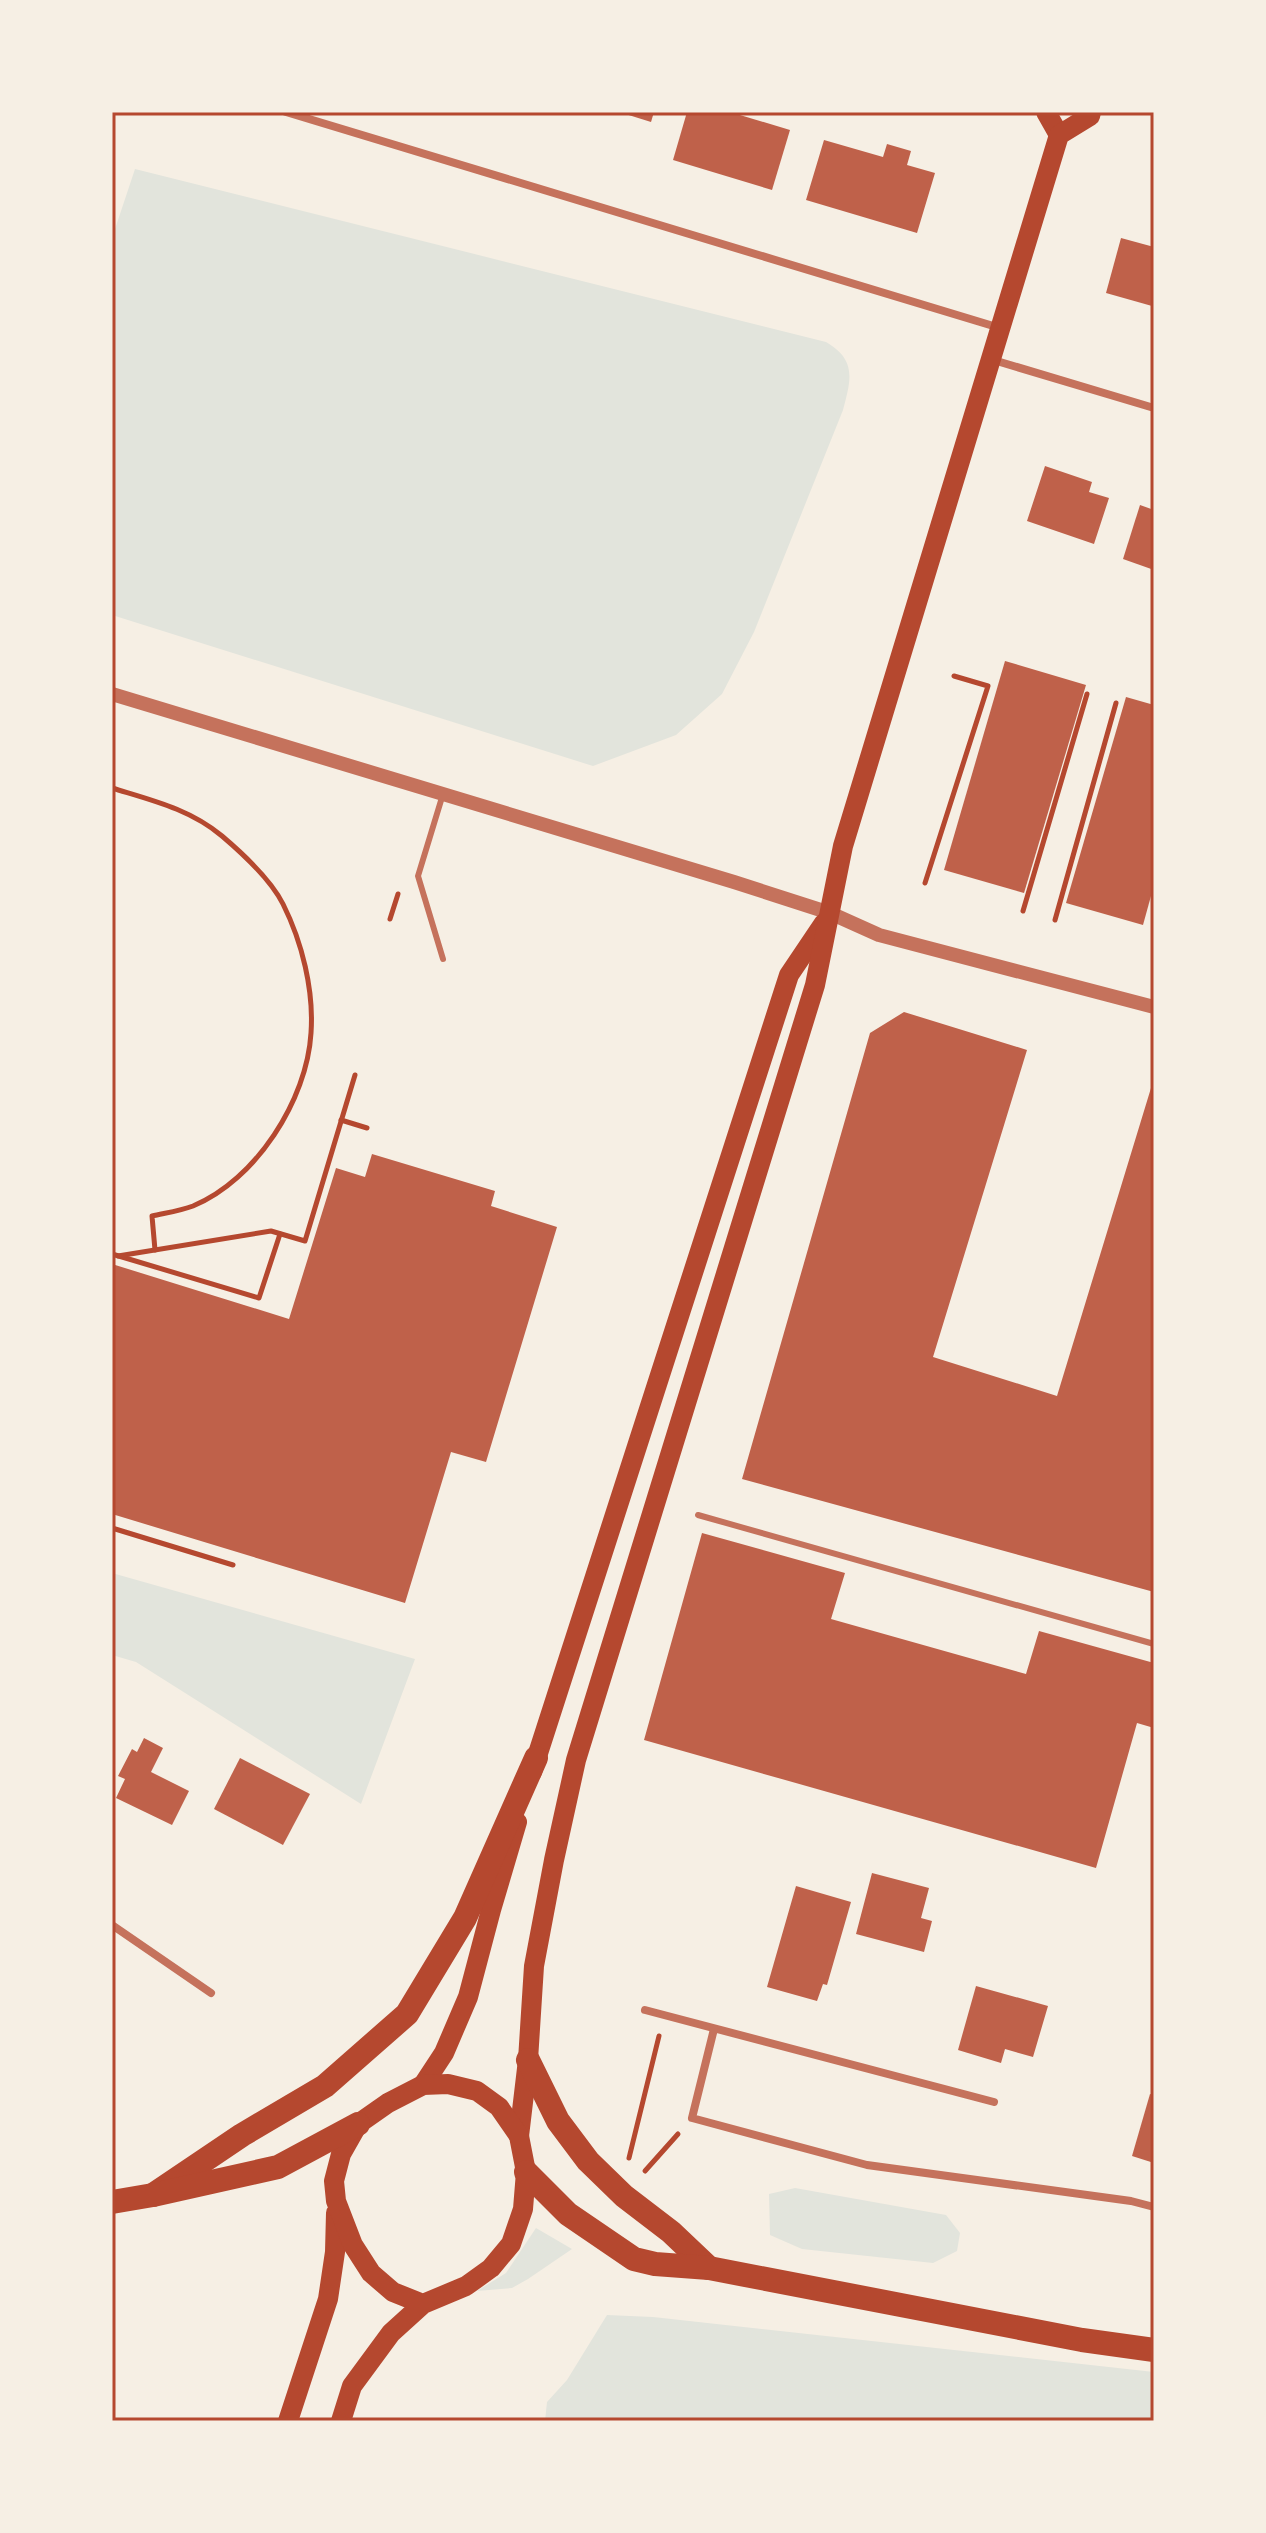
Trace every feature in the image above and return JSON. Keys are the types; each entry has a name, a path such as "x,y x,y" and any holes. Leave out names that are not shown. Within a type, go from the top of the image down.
{"highway":[{"path":"153,2195 242,2135 325,2086 407,2014 465,1918 536,1758"},
{"path":"528,2060 558,2121 588,2161 709,2268"},
{"path":"112,2202 278,2167 358,2124"},
{"path":"526,2172 568,2214 634,2259 655,2264 709,2268 1082,2340 1154,2350"}],"main road":[{"path":"1046,112 1059,135"},
{"path":"341,2421 352,2386 391,2333 423,2304 466,2286 491,2268 511,2244 523,2209 526,2172 519,2136 534,1966 576,1760 815,985 843,846 1059,135 1090,116 1091,112"},
{"path":"423,2085 444,2053 468,1997 536,1758 789,975 830,913"},
{"path":"288,2421 328,2299 335,2252 334,2181 341,2154 358,2124 388,2103 423,2085 448,2084 477,2091 499,2107 519,2136"},
{"path":"336,2201 353,2245 371,2273 393,2292 423,2304"}],"street":[{"path":"286,112 1000,328"},
{"path":"989,359 1154,408"},
{"path":"112,694 830,913 879,935 1154,1007"},
{"path":"112,1925 211,1993"},
{"path":"645,2010 994,2102"},
{"path":"714,2029 692,2118 867,2165 1131,2201 1154,2207"}],"lane":[{"path":"443,794 418,876 443,959"},
{"path":"698,1515 1154,1644"}],"path":[{"path":"925,883 988,686 954,676"},
{"path":"1023,911 1087,694"},
{"path":"1055,920 1116,703"},
{"path":"112,788 183,810 221,835 256,868 282,901 298,942 310,993 311,1034 305,1065 279,1130 257,1158 226,1186 193,1206 152,1216 155,1250"},
{"path":"115,1255 271,1231 305,1241 355,1075"},
{"path":"341,1120 367,1128"},
{"path":"115,1255 259,1298 280,1234"},
{"path":"112,1528 233,1565"},
{"path":"627,2165 664,2015"},
{"path":"640,2177 692,2118"}],"shaded area":[{"path":"135,169 826,342 836,349 843,356 849,372 843,410 754,632 722,694 676,735 593,766 112,615 112,238"},
{"path":"112,1573 415,1659 361,1804 136,1662 112,1655"},
{"path":"795,2188 946,2215 960,2233 957,2251 933,2263 802,2249 770,2235 769,2194"},
{"path":"536,2228 572,2249 512,2288 477,2291 506,2273"},
{"path":"607,2315 653,2317 1154,2372 1154,2420 545,2421 547,2402 567,2380"}],"building":[{"path":"619,112 654,112 651,122"},
{"path":"687,112 730,112 790,130 772,190 673,160"},
{"path":"824,140 883,157 887,144 911,151 907,165 935,173 917,233 806,200"},
{"path":"1121,238 1154,247 1152,306 1106,293"},
{"path":"1045,466 1092,482 1089,492 1109,498 1094,544 1027,521"},
{"path":"1140,505 1154,510 1154,570 1123,559"},
{"path":"1005,661 1086,685 1024,893 944,870"},
{"path":"1126,697 1154,705 1154,885 1143,925 1066,903"},
{"path":"904,1012 1027,1050 933,1357 1057,1396 1151,1088 1154,1089 1154,1592 742,1479 870,1033"},
{"path":"372,1154 495,1191 491,1206 557,1227 486,1462 451,1452 405,1603 112,1514 112,1264 289,1319 336,1168 365,1177"},
{"path":"702,1533 845,1573 831,1619 1026,1674 1039,1631 1154,1663 1154,1728 1137,1723 1096,1868 644,1740"},
{"path":"144,1738 163,1748 151,1772 189,1791 172,1825 116,1798 125,1779 118,1776 132,1749 137,1752"},
{"path":"240,1758 310,1794 283,1845 214,1809"},
{"path":"872,1873 929,1888 921,1918 932,1921 924,1952 856,1934"},
{"path":"796,1886 851,1902 827,1985 823,1984 817,2001 767,1987"},
{"path":"976,1986 1048,2006 1033,2057 1005,2049 1001,2063 958,2050"},
{"path":"1150,2094 1154,2095 1154,2163 1132,2156"}]}
